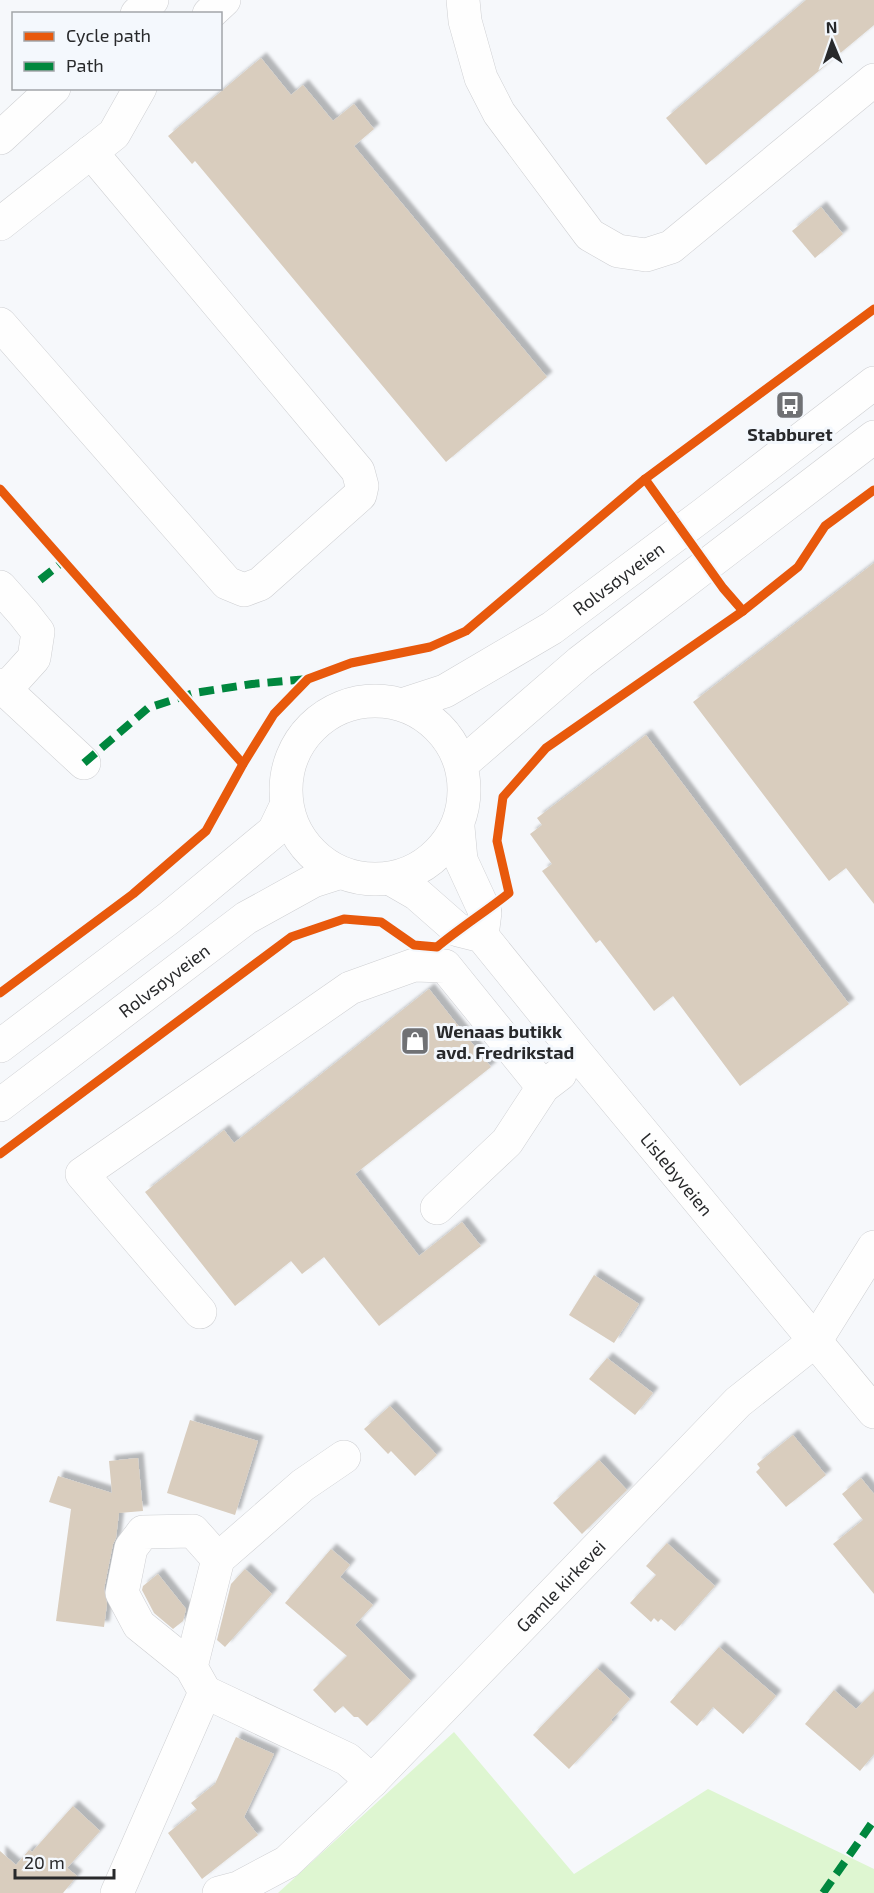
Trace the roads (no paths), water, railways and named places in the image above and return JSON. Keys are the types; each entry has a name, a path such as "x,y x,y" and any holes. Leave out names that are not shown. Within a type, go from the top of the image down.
{"main road":[{"path":"139,12 152,0"},
{"path":"211,12 224,0"},
{"path":"463,0 465,21 481,78 499,113 590,235 618,251 646,255 671,247 874,80"},
{"path":"0,138 52,90"},
{"path":"0,224 114,134 139,90"},
{"path":"0,324 227,583 244,590 260,584 360,495 362,486 358,471 91,152"},
{"name":"Rolvsøyveien","path":"405,704 445,691 552,628 874,383"},
{"path":"462,764 580,662 874,437"},
{"path":"0,587 38,632 34,658 2,687 84,763"},
{"path":"200,1312 82,1174 350,988 414,965 445,966 482,936 485,912 461,860 458,827 465,798 462,764 443,730 405,704 371,699 332,710 304,734 286,770 286,806 297,836 308,851 338,873 363,880 391,879 432,861 458,827"},
{"path":"0,1046 169,918 274,831 286,806"},
{"name":"Rolvsøyveien","path":"0,1105 246,918 313,881 338,873"},
{"path":"391,879 417,894 458,930 482,936"},
{"name":"Lislebyveien","path":"482,936 579,1057 874,1412"},
{"path":"445,966 543,1087"},
{"path":"436,1208 507,1142 543,1087 579,1057"},
{"name":"Gamle kirkevei","path":"219,1893 238,1888 287,1862 372,1780 738,1402 816,1340 874,1247"},
{"path":"117,1893 198,1679 218,1559 303,1485 344,1457"},
{"path":"218,1559 193,1531 143,1532 131,1548 122,1593 139,1625 198,1679 347,1759 372,1780"}],"place":[{"name":"Stabburet","path":"790,405"},
{"name":"Wenaas butikk avd. Fredrikstad","path":"415,1041"}]}
